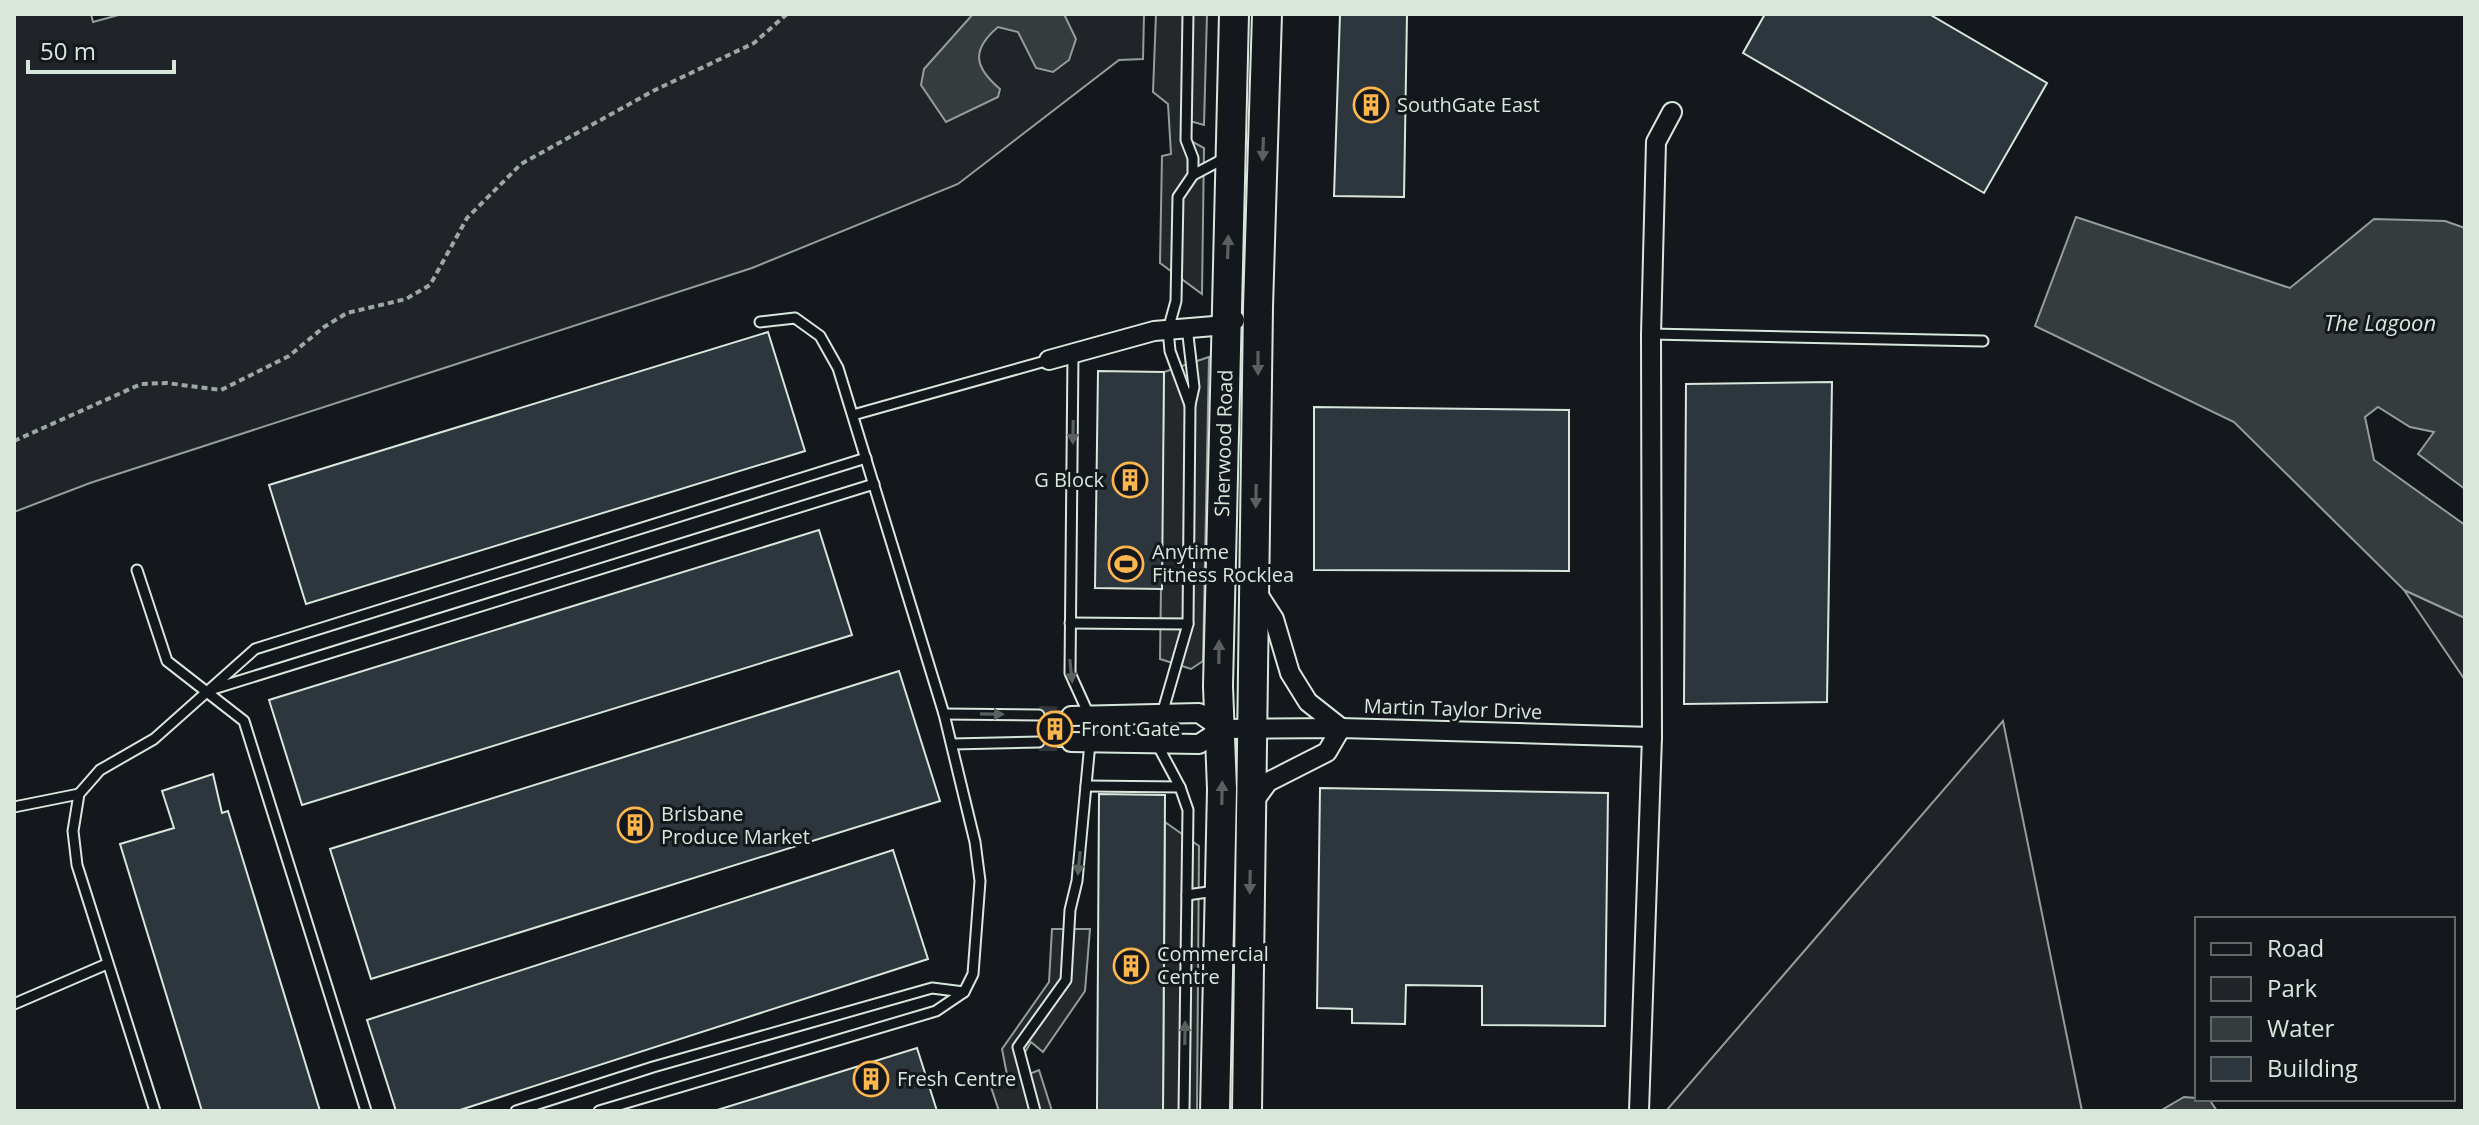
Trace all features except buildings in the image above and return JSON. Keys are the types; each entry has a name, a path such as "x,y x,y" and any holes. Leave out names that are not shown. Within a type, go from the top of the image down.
{"main road":[{"name":"Sherwood Road","path":"1215,1111 1222,729 1218,686 1234,14"},
{"name":"Sherwood Road","path":"1247,1111 1258,307 1267,14"}],"street":[{"path":"1639,1111 1652,737 1651,334 1656,142 1672,112"},
{"path":"1049,360 1168,330 1226,325 1258,307"},
{"path":"1251,804 1268,782 1327,752 1341,728 1308,702 1290,673 1274,619 1255,588"},
{"path":"1080,716 1199,713 1222,729 1199,744 1080,743"},
{"name":"Martin Taylor Drive","path":"1222,729 1341,728 1652,737"}],"lane":[{"path":"1188,14 1186,140 1193,158 1193,175"},
{"path":"1190,405 1170,351 1168,330 1176,301 1178,197 1193,175 1219,164 1230,152"},
{"path":"599,1111 936,1011 964,992 973,974 980,881 952,744 838,368 820,336 795,318 760,322"},
{"path":"1162,714 1188,624 1190,405 1194,387 1187,327"},
{"path":"1651,334 1983,341"},
{"path":"1035,1111 1018,1047 1066,980 1070,910 1077,881 1086,786 1080,716 1072,683 1070,623 1073,354"},
{"path":"853,415 1049,360"},
{"path":"155,1111 77,865 73,831 79,794 100,770 154,739 203,692 255,649 866,458"},
{"path":"203,692 874,484"},
{"path":"137,570 167,661 244,721 366,1111"},
{"path":"1070,623 1188,624"},
{"path":"944,714 1039,715"},
{"path":"952,744 1039,742"},
{"path":"1157,744 1180,787 1188,810 1184,1111"},
{"path":"1086,786 1180,787"},
{"path":"14,807 79,794"},
{"path":"1187,895 1220,890"},
{"path":"14,1004 107,964"},
{"path":"516,1111 653,1067 932,988 964,992"}],"path":[{"path":"14,441 141,384 167,383 221,390 289,356 324,327 347,313 406,299 430,285 467,218 521,164 653,91 754,43 787,14"}],"green space":[{"path":"14,14 91,14 93,22 122,14 1144,14 1143,59 1119,60 958,184 752,268 90,483 14,512"},
{"path":"2404,590 2465,618 2465,680"},
{"path":"2003,721 2082,1111 1666,1111"}],"shaded area":[{"path":"1156,14 1207,14 1204,125 1190,121 1191,141 1204,148 1202,294 1160,263 1162,156 1171,154 1168,104 1153,92"},
{"path":"1209,357 1203,661 1191,669 1160,659 1164,372"},
{"path":"1165,822 1199,846 1197,1111 1163,1111"},
{"path":"1052,929 1090,929 1085,991 1043,1052 1031,1042 1024,1054 1027,1075 1039,1070 1052,1111 999,1111 991,1087 1008,1080 1002,1049 1049,982"}],"water":[{"path":"973,14 1064,14 1076,39 1069,60 1053,72 1036,68 1018,32 998,27 983,43 979,58 985,73 1000,89 998,97 946,122 921,85 924,69"},
{"name":"The Lagoon","path":"2076,217 2290,288 2374,219 2445,221 2465,228 2465,489 2418,454 2434,432 2410,427 2378,407 2365,417 2374,460 2465,525 2465,618 2404,590 2234,422 2035,326"},
{"path":"2184,1097 2210,1101 2217,1111 2160,1111"}],"tunnel":[{"path":"1039,715 1071,716"},
{"path":"1039,742 1071,742"}],"place":[{"name":"SouthGate East","path":"1371,105"},
{"name":"G Block","path":"1130,480"},
{"name":"Anytime Fitness Rocklea","path":"1126,564"},
{"name":"Front Gate","path":"1055,729"},
{"name":"Brisbane Produce Market","path":"635,825"},
{"name":"Commercial Centre","path":"1131,966"},
{"name":"Fresh Centre","path":"871,1079"}]}
